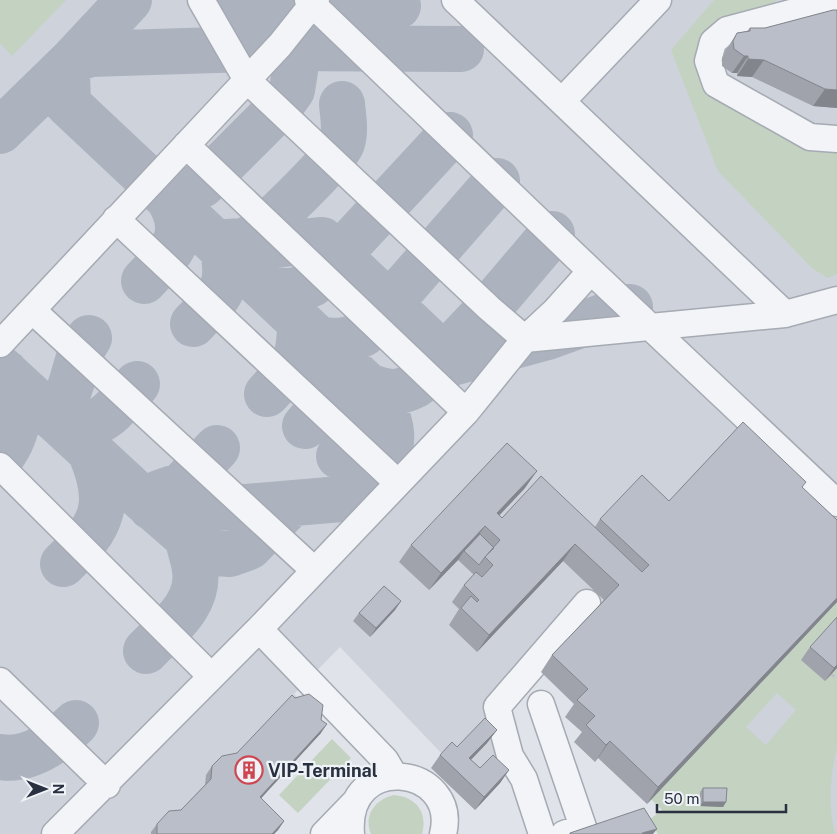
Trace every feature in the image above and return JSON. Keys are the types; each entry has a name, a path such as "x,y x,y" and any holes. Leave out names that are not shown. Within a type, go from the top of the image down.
{"lane":[{"path":"201,0 247,80 489,308 525,339 785,314 837,300"},
{"path":"455,0 785,314"},
{"path":"562,101 658,0"},
{"path":"0,344 280,45 312,1 591,271 837,503"},
{"path":"837,10 806,9 727,30 713,42 708,61 716,84 810,137 837,139"},
{"path":"186,145 466,412"},
{"path":"116,219 398,483"},
{"path":"56,834 107,785 210,676 259,629 466,412 525,339 556,310 591,271"},
{"path":"32,310 314,570"},
{"path":"0,466 210,676"},
{"path":"542,834 524,779 510,756 497,707 587,604"},
{"path":"259,629 385,760 394,775"},
{"path":"0,681 107,785"},
{"path":"541,704 583,827 564,834"},
{"path":"324,834 355,802 365,788 378,779 394,775 410,777 425,784 436,795 444,810 445,826 443,834"},
{"path":"351,834 350,818 355,802"}],"path":[{"path":"831,674 837,679"}],"shaded area":[{"path":"0,0 837,0 837,834 805,834 728,718 672,778 585,696 576,706 541,672 507,710 496,753 500,783 475,810 431,768 443,755 340,647 294,694 303,703 321,733 254,806 274,834 0,834"}],"green space":[{"path":"0,0 66,0 12,56 0,43"},
{"path":"714,0 776,0 775,6 706,62 837,147 837,274 828,278 813,269 718,171 671,50"},
{"path":"837,602 837,748 831,791 831,813 835,834 658,834 649,820 662,810 651,799","holes":["777,693 796,710 766,745 746,727"]},
{"path":"332,739 351,758 298,813 279,795"},
{"path":"394,795 402,796 414,802 418,807 423,819 422,834 371,834 369,827 370,814 382,800"}],"building":[{"path":"837,10 837,90 825,89 764,60 748,59 748,56 744,56 734,49 733,41 737,33 750,31 750,28 765,28"},
{"path":"743,422 806,482 802,487 837,520 837,598 658,787 610,741 606,745 586,725 595,716 577,700 588,689 552,655 619,585 575,544 489,635 461,608 471,596 477,602 479,600 464,585 476,572 482,577 493,565 485,557 500,540 485,526 441,573 411,545 507,443 537,471 497,513 502,518 541,476 642,572 649,565 600,519 642,475 669,501"},
{"path":"480,534 494,548 479,565 464,551"},
{"path":"384,586 401,601 376,628 359,613"},
{"path":"837,617 837,665 834,668 810,647"},
{"name":"VIP-Terminal","path":"309,694 323,705 321,720 327,724 260,797 284,821 272,834 157,834 157,824 169,811 181,810 211,779 212,766 222,756 237,753 292,695 295,698"},
{"path":"485,718 497,730 469,758 480,768 493,755 509,770 484,797 440,755 452,742 457,747"},
{"path":"703,788 727,788 726,802 703,802"},
{"path":"644,808 657,829 643,834 570,834 570,833"}],"taxiway":[{"path":"0,131 73,60 129,0"},
{"path":"234,0 250,16 398,6"},
{"path":"151,507 246,507 353,498 385,460 389,450 391,430 385,411 368,386 68,104 67,73 73,60 90,54 277,48 461,49"},
{"path":"151,182 165,189 176,191 202,185 279,108 292,90 295,71 292,56"},
{"path":"227,242 244,241 257,235 328,163 342,143 344,134 342,104"},
{"path":"261,285 274,289 293,291 312,284 450,135"},
{"path":"317,339 341,341 363,334 497,181"},
{"path":"144,281 170,252 178,233 178,222 167,196"},
{"path":"368,386 397,392 416,385 489,308 552,234"},
{"path":"193,324 216,299 224,284 225,264 223,250 322,240 452,363 547,337 630,307"},
{"path":"267,394 293,363 300,336 300,323"},
{"path":"40,405 64,402 84,345 89,338"},
{"path":"305,426 326,399 332,382 327,348"},
{"path":"0,368 128,486 204,552 230,554 249,547 285,510"},
{"path":"0,459 13,437 17,417 17,406 5,372"},
{"path":"51,416 80,424 100,420 109,414 137,384"},
{"path":"339,456 351,442 364,420 368,404 368,394"},
{"path":"159,493 182,485 217,448"},
{"path":"63,564 87,538 95,526 100,513 102,500 101,486 90,451"},
{"path":"146,651 181,615 193,594 195,570 188,540"},
{"path":"0,757 11,758 41,749 60,737 76,723"}],"place":[{"name":"VIP-Terminal","path":"249,770"}]}
